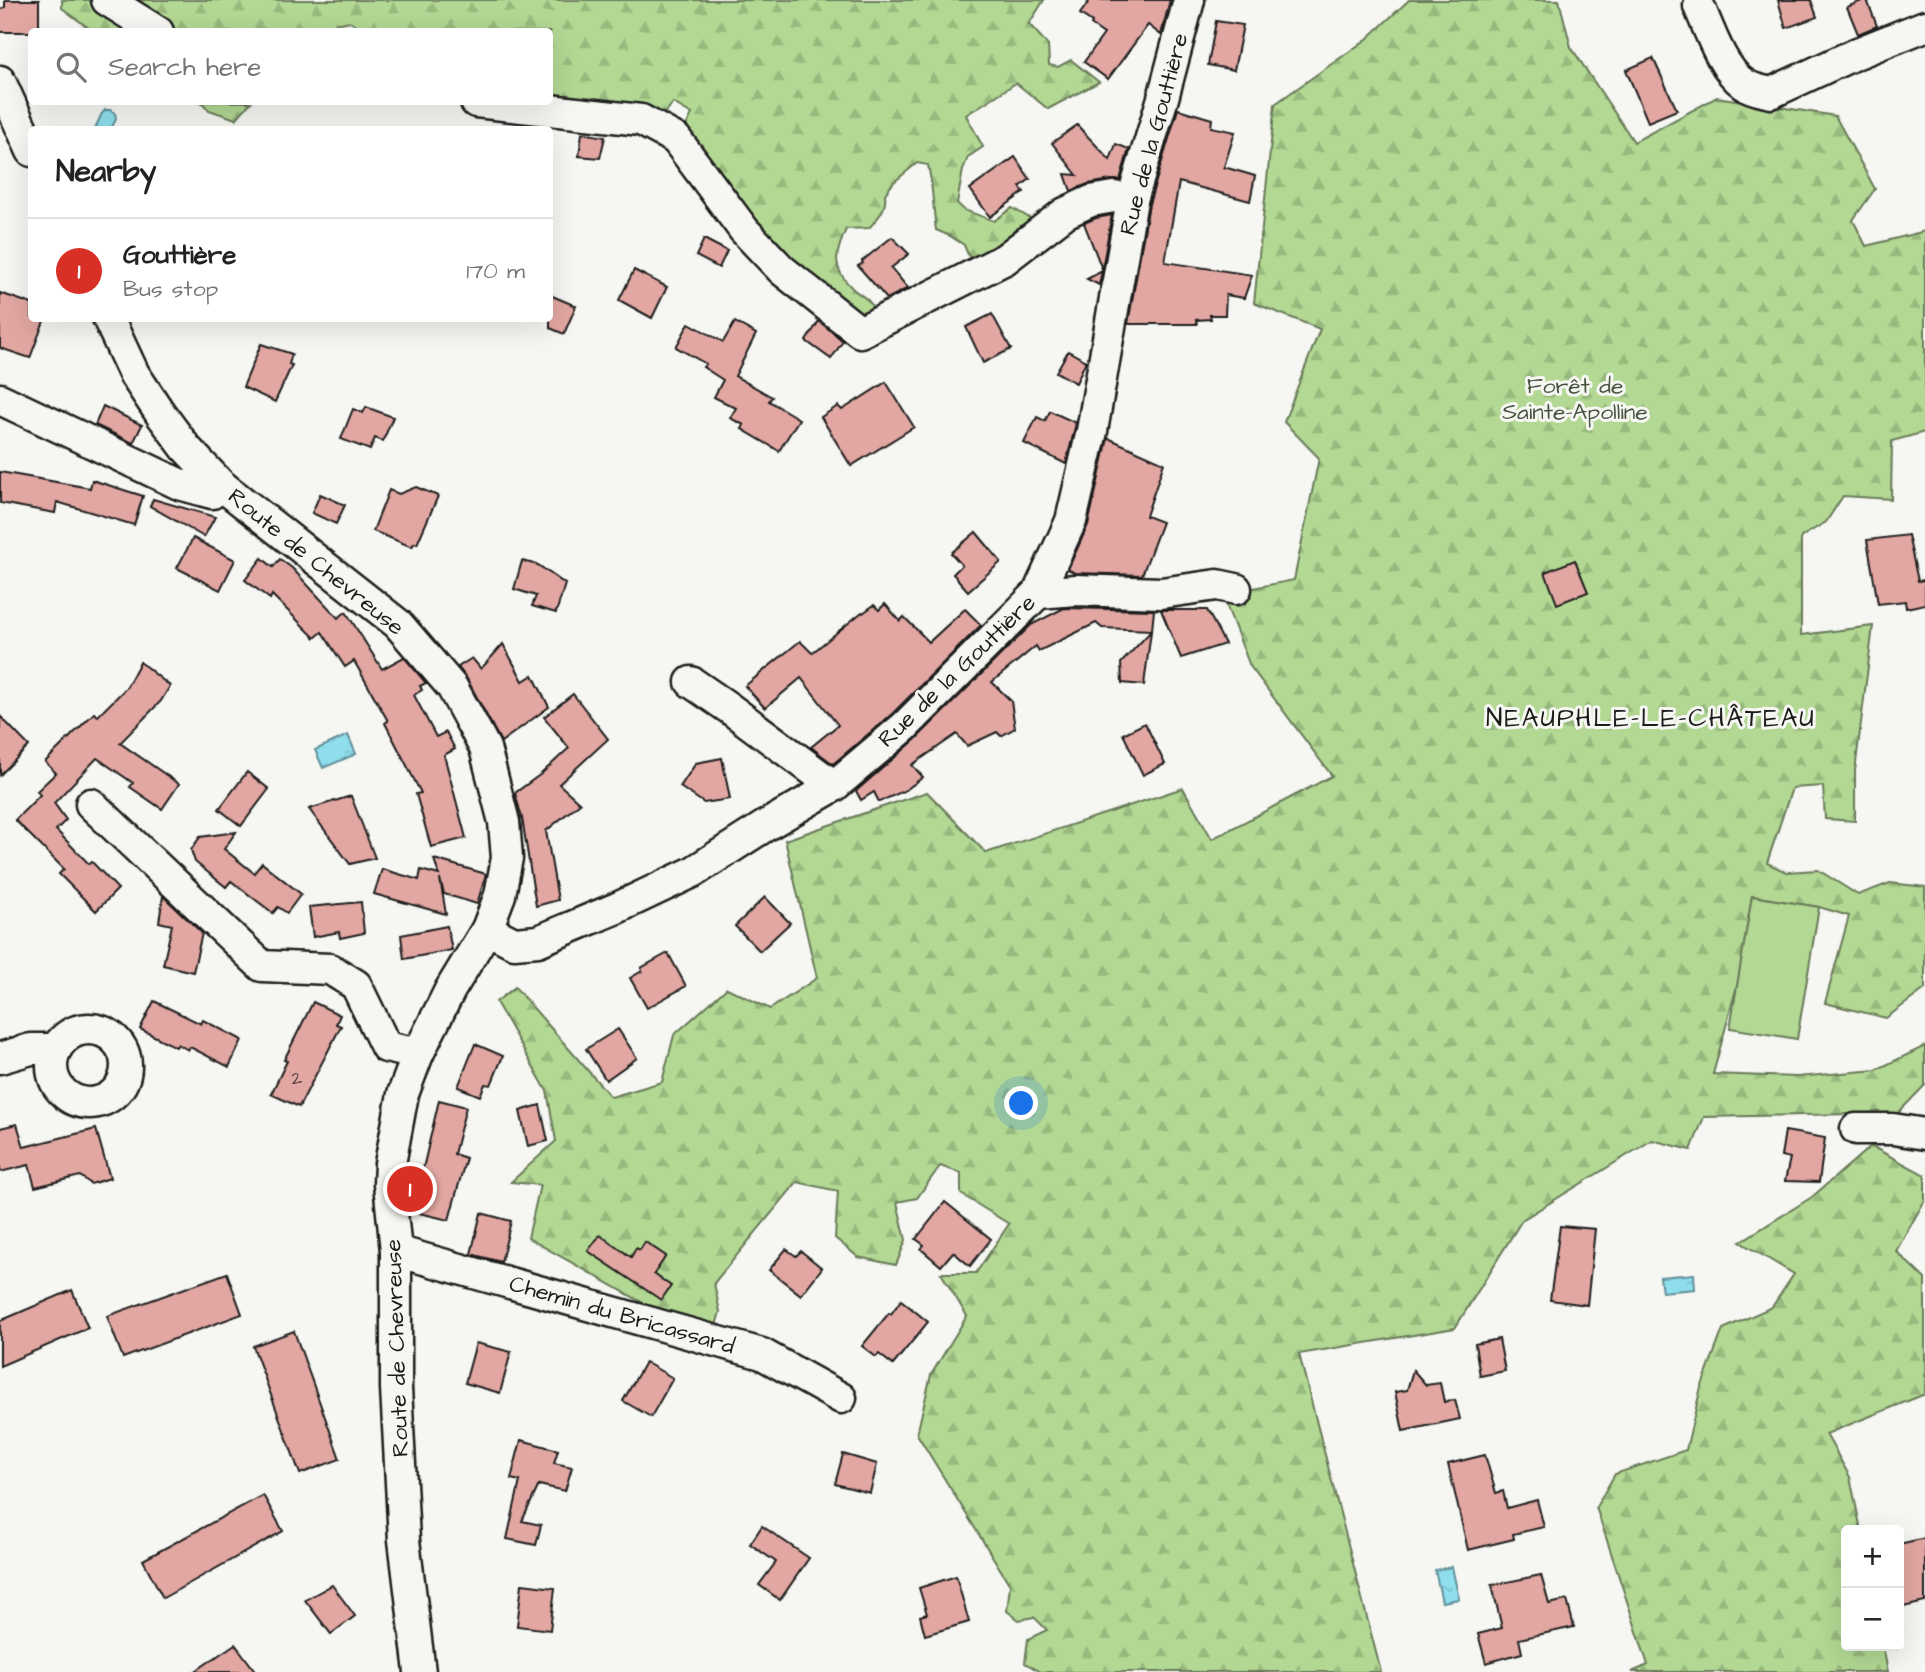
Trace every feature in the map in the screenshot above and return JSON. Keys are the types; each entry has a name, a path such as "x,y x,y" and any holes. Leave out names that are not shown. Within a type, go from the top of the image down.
{"street":[{"path":"107,0 152,28"},
{"name":"Rue de la Gouttière","path":"487,929 514,943 538,941 693,872 834,786 904,727 1038,593 1071,521 1092,431 1132,200 1189,0"},
{"path":"1699,6 1732,74 1746,86 1771,93 1855,54 1925,26"},
{"path":"0,81 28,142"},
{"path":"504,105 641,120 676,139 744,230 772,260 860,332 1005,259 1065,213 1091,201 1114,197 1132,200"},
{"name":"Route de Chevreuse","path":"110,322 134,374 160,414 220,485 398,624 453,687 485,748 504,822 507,858 500,895 487,929 450,990 418,1054 403,1094 391,1161 389,1184 396,1251 396,1388 403,1529 420,1672"},
{"path":"0,399 178,484 212,493 220,485"},
{"path":"1038,593 1076,590 1161,593 1217,585 1236,589"},
{"path":"691,682 834,786"},
{"path":"92,804 262,966 330,969 356,985 386,1047 418,1054"},
{"path":"0,1058 31,1049 56,1049"},
{"path":"1856,1129 1893,1129 1925,1134"},
{"name":"Chemin du Bricassard","path":"396,1251 762,1354 841,1398"}],"green space":[{"path":"62,0 1044,0 1029,24 1048,45 1049,65 1058,67 1071,60 1099,82 1048,109 1016,83 966,115 983,147 968,157 957,203 964,210 994,221 1012,208 1040,224 978,264 969,257 964,245 936,230 928,165 917,163 894,182 885,194 885,204 881,212 869,228 846,229 838,253 838,267 846,281 867,299 873,308 865,323 795,272 682,134 692,114 673,103 661,118 553,102 553,28 358,28 350,21 336,24 334,28 89,28 62,8"},
{"name":"Forêt de Sainte-Apolline","path":"1409,0 1559,0 1571,47 1634,142 1717,97 1835,116 1875,189 1853,220 1866,246 1925,231 1925,432 1892,441 1891,499 1843,496 1826,522 1801,537 1801,635 1873,626 1855,771 1855,821 1825,819 1823,786 1792,788 1767,863 1786,872 1818,870 1858,895 1890,883 1925,887 1925,989 1886,1018 1825,1003 1849,916 1819,907 1752,896 1738,982 1713,1074 1797,1077 1876,1070 1925,1046 1925,1085 1898,1113 1704,1117 1691,1150 1652,1140 1522,1220 1455,1328 1299,1354 1381,1672 1041,1672 1025,1663 1028,1639 1047,1630 1034,1617 1019,1620 1007,1611 1010,1585 917,1434 931,1375 967,1316 941,1273 976,1273 1009,1224 961,1194 961,1173 940,1166 917,1198 897,1202 906,1240 896,1265 858,1257 835,1238 838,1191 797,1182 714,1283 720,1312 715,1329 663,1314 528,1238 540,1185 511,1182 556,1141 547,1091 496,1002 515,987 611,1097 662,1082 674,1035 727,988 770,1009 817,978 785,840 927,792 986,853 1183,788 1212,839 1332,776 1250,666 1222,594 1294,580 1319,458 1284,422 1320,329 1254,303 1275,104 1367,39"},
{"path":"204,105 248,105 236,119 209,110"},
{"path":"1752,896 1819,907 1797,1039 1730,1028"},
{"path":"1871,1146 1925,1175 1925,1200 1896,1251 1925,1279 1925,1394 1826,1434 1850,1477 1860,1525 1841,1525 1841,1651 1884,1651 1888,1672 1632,1672 1648,1665 1596,1507 1615,1474 1686,1450 1700,1391 1723,1329 1772,1307 1794,1274 1740,1242 1812,1197"}],"water":[{"path":"105,110 115,113 116,119 112,126 96,126"},
{"path":"348,735 356,754 323,768 315,750"},
{"path":"1694,1274 1695,1289 1662,1292 1660,1277"},
{"path":"1452,1567 1459,1599 1442,1602 1435,1570"}],"building":[{"path":"5,0 39,0 39,28 28,28 28,32 0,32 0,10 5,7"},
{"path":"1090,0 1170,0 1161,35 1148,25 1108,79 1084,62 1104,34 1080,14"},
{"path":"1778,0 1811,0 1817,17 1786,28"},
{"path":"1867,0 1877,26 1858,34 1847,7"},
{"path":"1216,21 1243,25 1234,70 1208,65"},
{"path":"1653,58 1677,110 1648,122 1626,70"},
{"path":"1178,109 1212,119 1211,127 1235,132 1224,167 1255,176 1250,201 1179,182 1165,262 1252,275 1244,298 1226,295 1225,315 1210,315 1211,319 1196,320 1197,324 1128,324 1149,204"},
{"path":"1077,125 1110,160 1116,144 1129,149 1120,180 1088,184 1071,191 1065,174 1077,175 1052,143"},
{"path":"582,133 605,137 600,158 579,156"},
{"path":"1015,157 1030,179 1020,187 1024,192 990,217 970,189"},
{"path":"1112,215 1102,269 1084,223"},
{"path":"892,237 909,254 891,268 908,288 887,299 858,266"},
{"path":"704,239 727,251 719,268 696,256"},
{"path":"634,270 667,287 652,318 619,300"},
{"path":"1102,271 1099,285 1087,279"},
{"path":"0,293 28,303 28,322 44,322 30,358 0,348"},
{"path":"553,296 576,306 564,334 550,328 550,322 553,322"},
{"path":"992,314 1011,349 983,363 966,327"},
{"path":"819,321 843,341 831,359 806,341"},
{"path":"735,322 756,334 735,376 772,397 769,401 799,419 779,451 742,429 744,425 730,418 736,408 714,397 723,380 703,367 706,364 676,347 689,323 723,342"},
{"path":"261,344 292,354 289,364 292,365 275,402 243,387"},
{"path":"1068,351 1086,361 1076,383 1056,372"},
{"path":"886,382 914,427 851,466 821,417 838,406 842,410"},
{"path":"103,406 142,425 133,443 95,425"},
{"path":"366,407 393,417 383,441 375,438 370,450 341,439 353,409 363,413"},
{"path":"1050,411 1076,423 1066,464 1024,443 1037,417 1045,421"},
{"path":"1108,438 1164,463 1146,516 1162,522 1142,575 1075,573 1068,569 1088,525"},
{"path":"0,472 90,488 92,480 143,496 134,525 57,502 55,513 0,503"},
{"path":"416,487 438,496 417,544 414,543 412,547 373,531 389,490 399,494"},
{"path":"320,494 345,505 336,524 312,513"},
{"path":"153,499 215,517 204,537 150,506"},
{"path":"976,532 1001,562 968,591 953,574 962,565 951,553"},
{"path":"1908,535 1918,581 1925,580 1925,604 1906,608 1905,601 1878,604 1867,540"},
{"path":"193,538 235,560 220,590 177,568"},
{"path":"262,558 273,567 280,559 292,568 338,618 346,612 382,669 404,657 426,683 420,686 422,690 414,695 436,737 446,732 455,749 444,755 466,838 431,847 416,794 421,793 385,723 388,721 354,661 345,667 322,632 315,638 272,595 270,599 245,580"},
{"path":"1575,560 1588,592 1557,604 1545,572"},
{"path":"522,561 538,565 565,584 556,613 532,606 536,596 514,589"},
{"path":"885,604 900,621 904,617 929,642 965,609 981,625 892,714 833,764 811,747 838,725 801,678 765,708 745,686 800,641 812,653 862,612 874,605 879,610"},
{"path":"1064,608 1154,610 1152,630 1102,628 1096,623 1039,651 1036,646 992,682 1011,701 1015,728 1001,736 997,732 967,746 957,734 912,765 923,777 906,790 879,802 874,792 861,800 856,791 916,739 1031,625"},
{"path":"1161,610 1207,610 1225,644 1181,658"},
{"path":"1151,631 1144,685 1122,683 1121,663"},
{"path":"503,644 523,681 533,675 549,707 501,742 458,667 472,658 481,669"},
{"path":"140,662 170,686 161,701 120,743 179,784 162,809 130,787 133,783 97,758 54,803 66,820 56,830 118,889 96,911 59,874 64,869 15,820 40,795 37,791 56,773 45,762 94,713 98,716 126,688"},
{"path":"573,694 608,739 559,784 580,803 546,831 558,900 536,906 522,818 515,793 569,748 544,717"},
{"path":"0,716 29,746 0,775"},
{"path":"1145,723 1165,764 1143,775 1123,734"},
{"path":"722,758 730,799 704,803 680,787 696,763"},
{"path":"247,772 269,789 241,826 219,809"},
{"path":"351,796 375,858 350,864 309,809"},
{"path":"236,832 224,849 254,873 262,863 301,894 287,913 278,907 273,913 231,881 226,887 195,862 191,850 200,837"},
{"path":"434,859 486,874 477,904 444,894 440,879 446,914 374,894 382,869 419,880 421,870 439,875"},
{"path":"163,896 202,933 193,972 163,965 172,925 159,922"},
{"path":"765,897 790,923 760,951 735,926"},
{"path":"361,902 364,933 340,938 339,932 313,937 309,907"},
{"path":"447,926 452,950 404,959 401,935"},
{"path":"668,953 686,986 647,1008 630,978 642,971 641,968"},
{"path":"154,1001 201,1024 203,1020 242,1040 229,1067 190,1047 188,1050 178,1044 176,1047 140,1029"},
{"path":"313,1002 340,1015 336,1024 341,1026 299,1107 271,1094 287,1061 284,1060"},
{"path":"618,1029 637,1058 606,1080 586,1049"},
{"path":"475,1044 503,1056 491,1085 485,1084 480,1096 458,1087"},
{"path":"439,1100 466,1107 454,1154 466,1158 449,1220 419,1213 418,1190"},
{"path":"540,1105 548,1141 528,1146 520,1111"},
{"path":"17,1124 24,1147 96,1129 110,1178 91,1184 80,1176 35,1187 29,1165 0,1172 0,1128"},
{"path":"1785,1131 1825,1138 1819,1182 1785,1181 1790,1158 1781,1156"},
{"path":"945,1202 991,1239 970,1266 953,1252 941,1266 921,1249 924,1245 916,1239"},
{"path":"481,1213 511,1221 501,1262 471,1254"},
{"path":"1560,1226 1595,1229 1587,1305 1550,1300"},
{"path":"600,1235 631,1257 636,1248 640,1250 645,1242 666,1256 654,1274 671,1286 661,1300 588,1251"},
{"path":"786,1249 796,1256 801,1251 822,1268 801,1295 769,1270"},
{"path":"227,1273 242,1314 123,1358 107,1316"},
{"path":"72,1290 88,1328 0,1366 0,1321"},
{"path":"901,1300 928,1322 893,1365 862,1346"},
{"path":"294,1331 340,1459 300,1474 253,1346"},
{"path":"1499,1339 1505,1371 1480,1376 1475,1344"},
{"path":"476,1343 511,1352 500,1393 465,1383"},
{"path":"645,1362 673,1378 651,1417 623,1401"},
{"path":"1413,1370 1426,1385 1440,1383 1444,1402 1455,1400 1460,1419 1403,1431 1395,1392 1407,1390"},
{"path":"521,1440 558,1450 554,1463 572,1467 565,1491 539,1485 522,1521 541,1525 536,1545 507,1539 520,1481 511,1479"},
{"path":"843,1454 877,1464 870,1493 835,1484"},
{"path":"1485,1455 1496,1493 1503,1491 1507,1508 1537,1500 1544,1527 1513,1534 1514,1539 1468,1550 1448,1464"},
{"path":"263,1495 283,1531 163,1598 143,1560"},
{"path":"762,1526 809,1558 780,1600 759,1585 776,1562 750,1544"},
{"path":"1925,1538 1925,1602 1904,1607 1904,1588 1904,1543"},
{"path":"1541,1575 1549,1604 1567,1600 1574,1627 1519,1639 1522,1653 1486,1663 1478,1634 1502,1628 1492,1585"},
{"path":"956,1576 969,1622 925,1635 920,1616 927,1614 919,1588"},
{"path":"522,1584 555,1588 550,1630 517,1626"},
{"path":"332,1585 355,1616 331,1634 305,1600"},
{"path":"235,1644 256,1672 194,1672"}],"place":[{"name":"Gouttière","path":"410,1189"}],"district":[{"name":"NEAUPHLE-LE-CHÂTEAU","path":"1651,718"}]}
